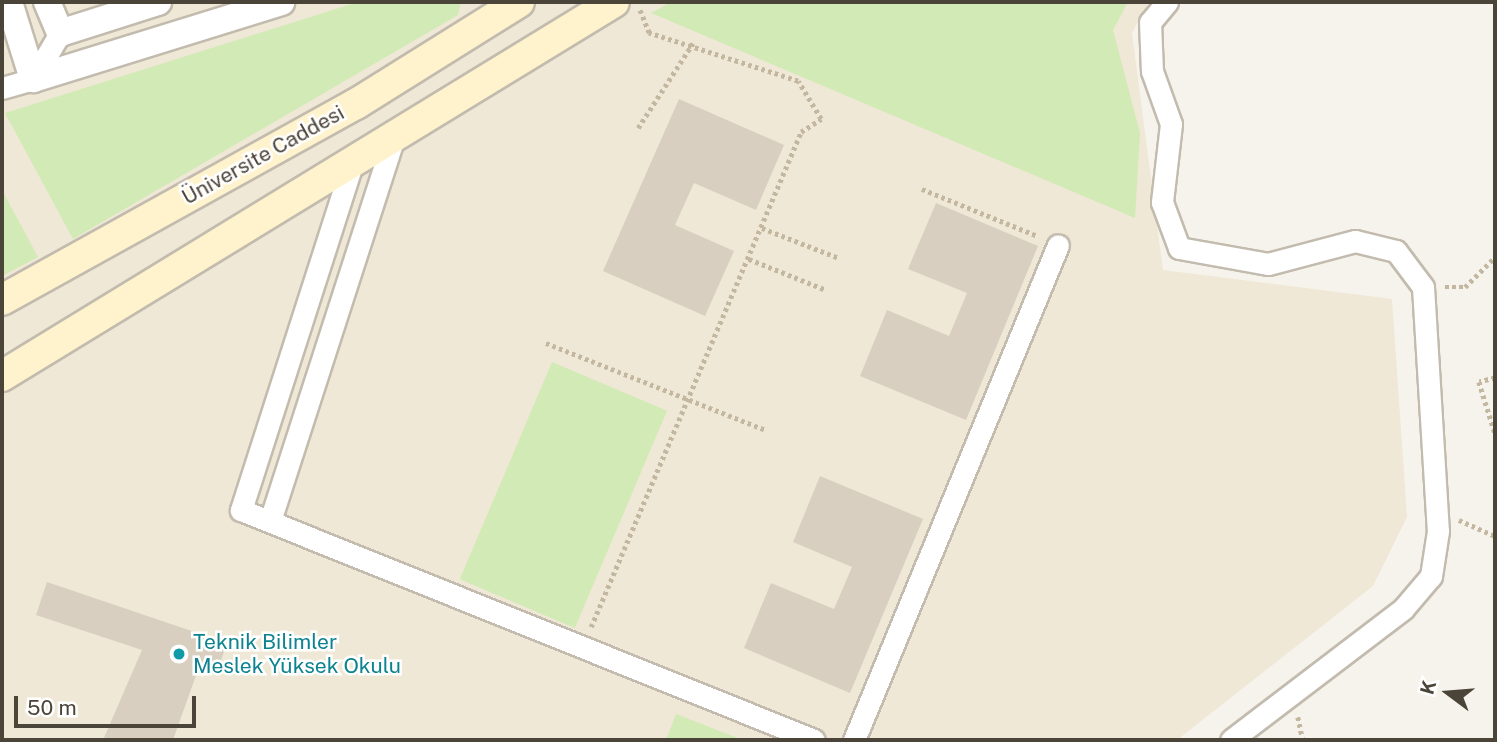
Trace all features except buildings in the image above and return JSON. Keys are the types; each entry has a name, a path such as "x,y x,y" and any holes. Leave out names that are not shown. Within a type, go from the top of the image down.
{"main road":[{"name":"Üniversite Caddesi","path":"2,300 356,104 519,2"},
{"path":"2,376 354,158 614,2"}],"street":[{"path":"9,2 33,79"},
{"path":"47,2 60,33"},
{"path":"2,88 281,2"},
{"path":"1167,2 1150,22 1150,35 1152,71 1171,124 1162,202 1179,248 1268,264 1355,241 1396,251 1423,287 1436,509 1431,576 1404,609 1231,740"},
{"path":"33,79 60,33 137,4"},
{"path":"270,521 394,136"},
{"path":"354,158 241,510 814,740"},
{"path":"854,740 1058,245"}],"path":[{"path":"583,647 801,132 821,118 798,81 693,43 649,33 636,2"},
{"path":"638,128 693,43"},
{"path":"922,189 1058,245"},
{"path":"762,228 839,258"},
{"path":"1423,287 1465,287 1495,257"},
{"path":"749,258 826,290"},
{"path":"546,343 766,430"},
{"path":"1495,378 1479,382 1495,433"},
{"path":"1436,509 1495,537"}],"shaded area":[{"path":"2,2 1149,2 1132,33 1163,270 1392,299 1407,517 1373,586 1177,740 2,740"}],"green space":[{"path":"358,2 461,2 458,15 73,239 5,113"},
{"path":"671,2 1128,2 1113,30 1140,133 1135,218 651,13"},
{"path":"2,190 38,257 2,276"},
{"path":"552,362 667,411 575,628 460,579"},
{"path":"676,714 743,740 666,740"}],"place":[{"name":"Teknik Bilimler Meslek Yüksek Okulu","path":"179,654"}]}
